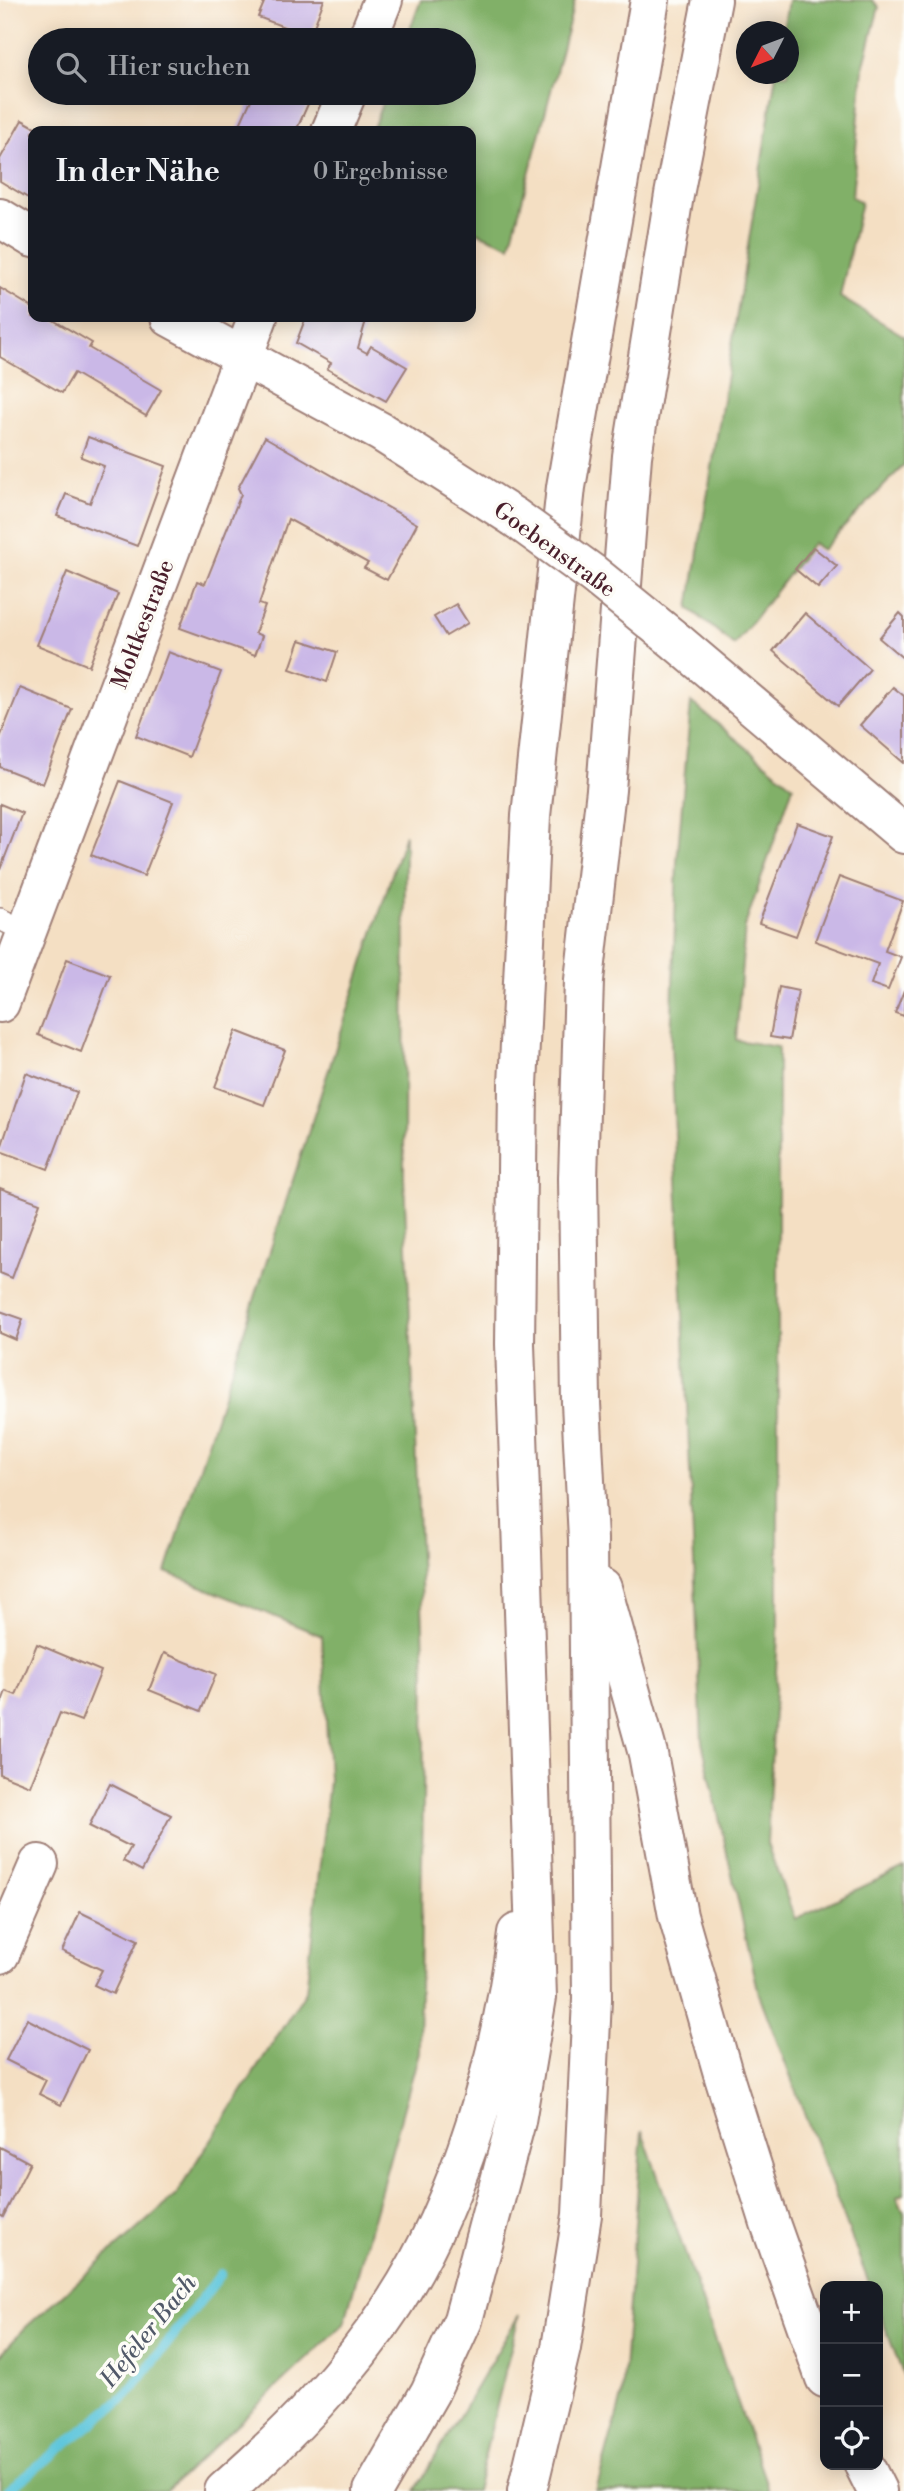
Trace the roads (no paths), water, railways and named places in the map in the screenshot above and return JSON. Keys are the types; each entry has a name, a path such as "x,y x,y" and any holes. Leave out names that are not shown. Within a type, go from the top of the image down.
{"main road":[{"path":"372,28 383,0"},
{"path":"373,2491 430,2392 463,2320 516,2121 537,1997 515,1344 518,1085 531,816 566,487 650,0"},
{"path":"527,2491 561,2348 582,2216 592,1999 588,1539 581,1402 578,1178 584,980 606,790 632,456 674,195 712,0"},
{"path":"333,126 341,105"},
{"path":"0,218 28,234"},
{"name":"Goebenstraße","path":"179,322 381,432 514,517 593,574 677,642 904,834"},
{"name":"Moltkestraße","path":"0,1003 13,925 256,322"},
{"path":"588,1539 648,1754 678,1916 708,2024 769,2223 820,2364"},
{"path":"224,2491 293,2428 358,2354 395,2301 424,2250 449,2193 501,2033 513,1969 531,1816"},
{"path":"0,1954 39,1864"},
{"path":"866,2470 877,2491"}],"waterway":[{"name":"Hefeler Bach","path":"7,2491 128,2394 221,2274"}]}
